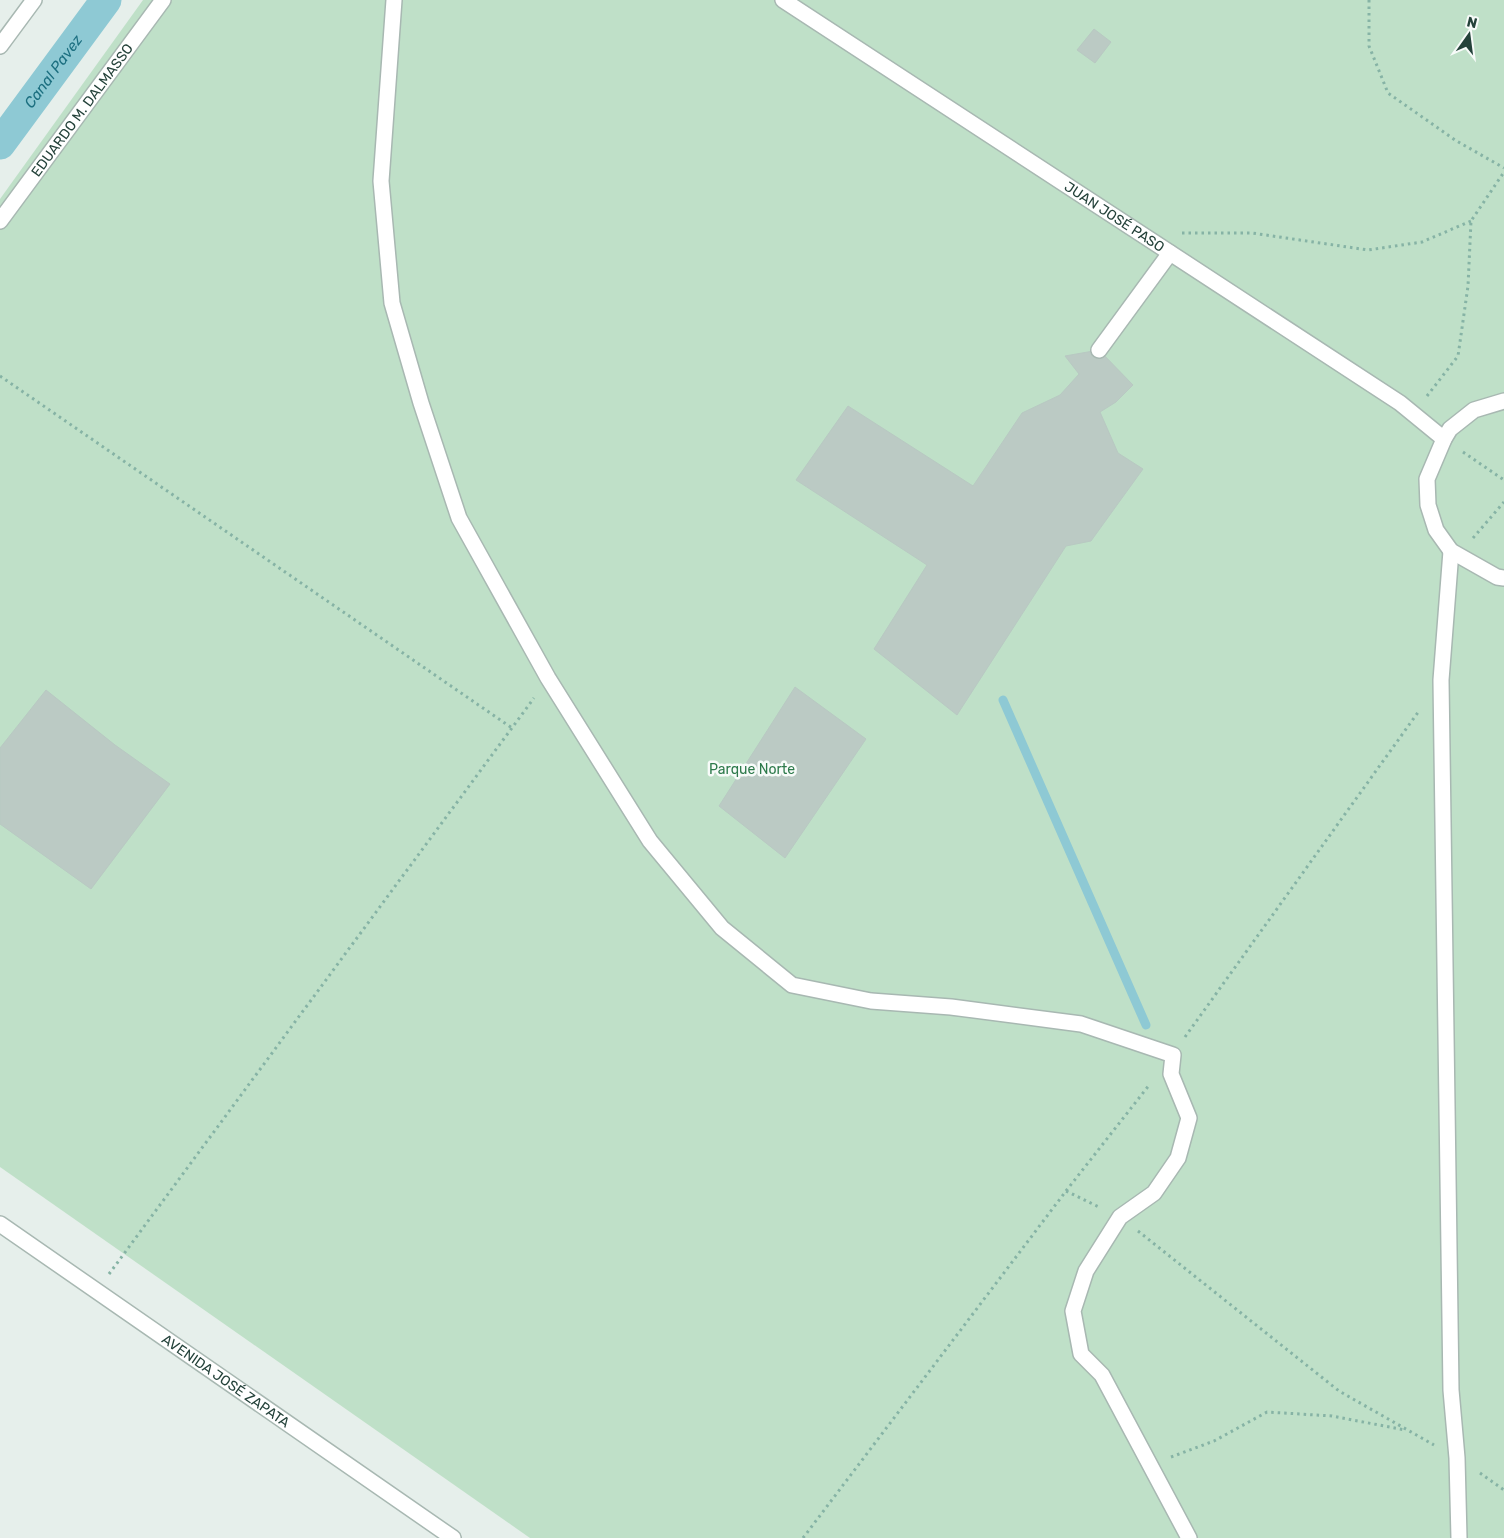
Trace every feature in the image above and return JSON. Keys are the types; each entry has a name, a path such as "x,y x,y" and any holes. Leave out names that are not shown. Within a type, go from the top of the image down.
{"street":[{"path":"0,46 34,0"},
{"name":"EDUARDO M. DALMASSO","path":"0,221 163,0"},
{"path":"394,0 380,181 392,303 421,403 459,518 548,678 650,841 722,928 792,985 871,1001 951,1007 1081,1024 1173,1055 1171,1074 1189,1118 1178,1158 1154,1193 1120,1218 1086,1271 1073,1311 1081,1354 1102,1375 1189,1538"},
{"name":"JUAN JOSÉ PASO","path":"783,0 1392,398 1444,439"},
{"path":"1099,350 1170,253"},
{"path":"1504,401 1474,410 1450,429 1427,479 1428,505 1436,530 1455,553 1497,577 1504,578"},
{"path":"1455,553 1441,680 1451,1380 1457,1458 1459,1538"},
{"name":"AVENIDA JOSÉ ZAPATA","path":"0,1224 453,1538"}],"path":[{"path":"1369,0 1369,46 1388,93 1455,140 1504,168"},
{"path":"1177,233 1252,233 1368,250 1422,242 1470,221 1504,172"},
{"path":"1413,414 1458,356 1468,286 1470,221"},
{"path":"0,376 512,728"},
{"path":"1444,439 1504,480"},
{"path":"1455,553 1504,502"},
{"path":"97,1291 548,678"},
{"path":"803,1538 1066,1191 1173,1055 1441,680"},
{"path":"1066,1191 1120,1218 1339,1391 1457,1458 1504,1490"},
{"path":"1151,1465 1214,1441 1267,1412 1332,1416 1409,1431"}],"green space":[{"name":"Parque Norte","path":"143,0 1504,0 1504,1538 530,1538 0,1167 0,199"}],"building":[{"path":"1094,29 1111,42 1095,63 1077,50"},
{"path":"1099,350 1133,385 1116,402 1100,412 1118,453 1143,469 1091,541 1066,546 957,715 874,649 927,565 796,480 848,406 973,486 1022,413 1060,395 1079,374 1065,356"},
{"path":"795,687 866,739 785,858 719,806"},
{"path":"46,690 115,745 170,784 91,889 0,824 0,748"}],"waterway":[{"name":"Canal Pavez","path":"0,144 106,0"},
{"path":"1003,700 1146,1025"}]}
